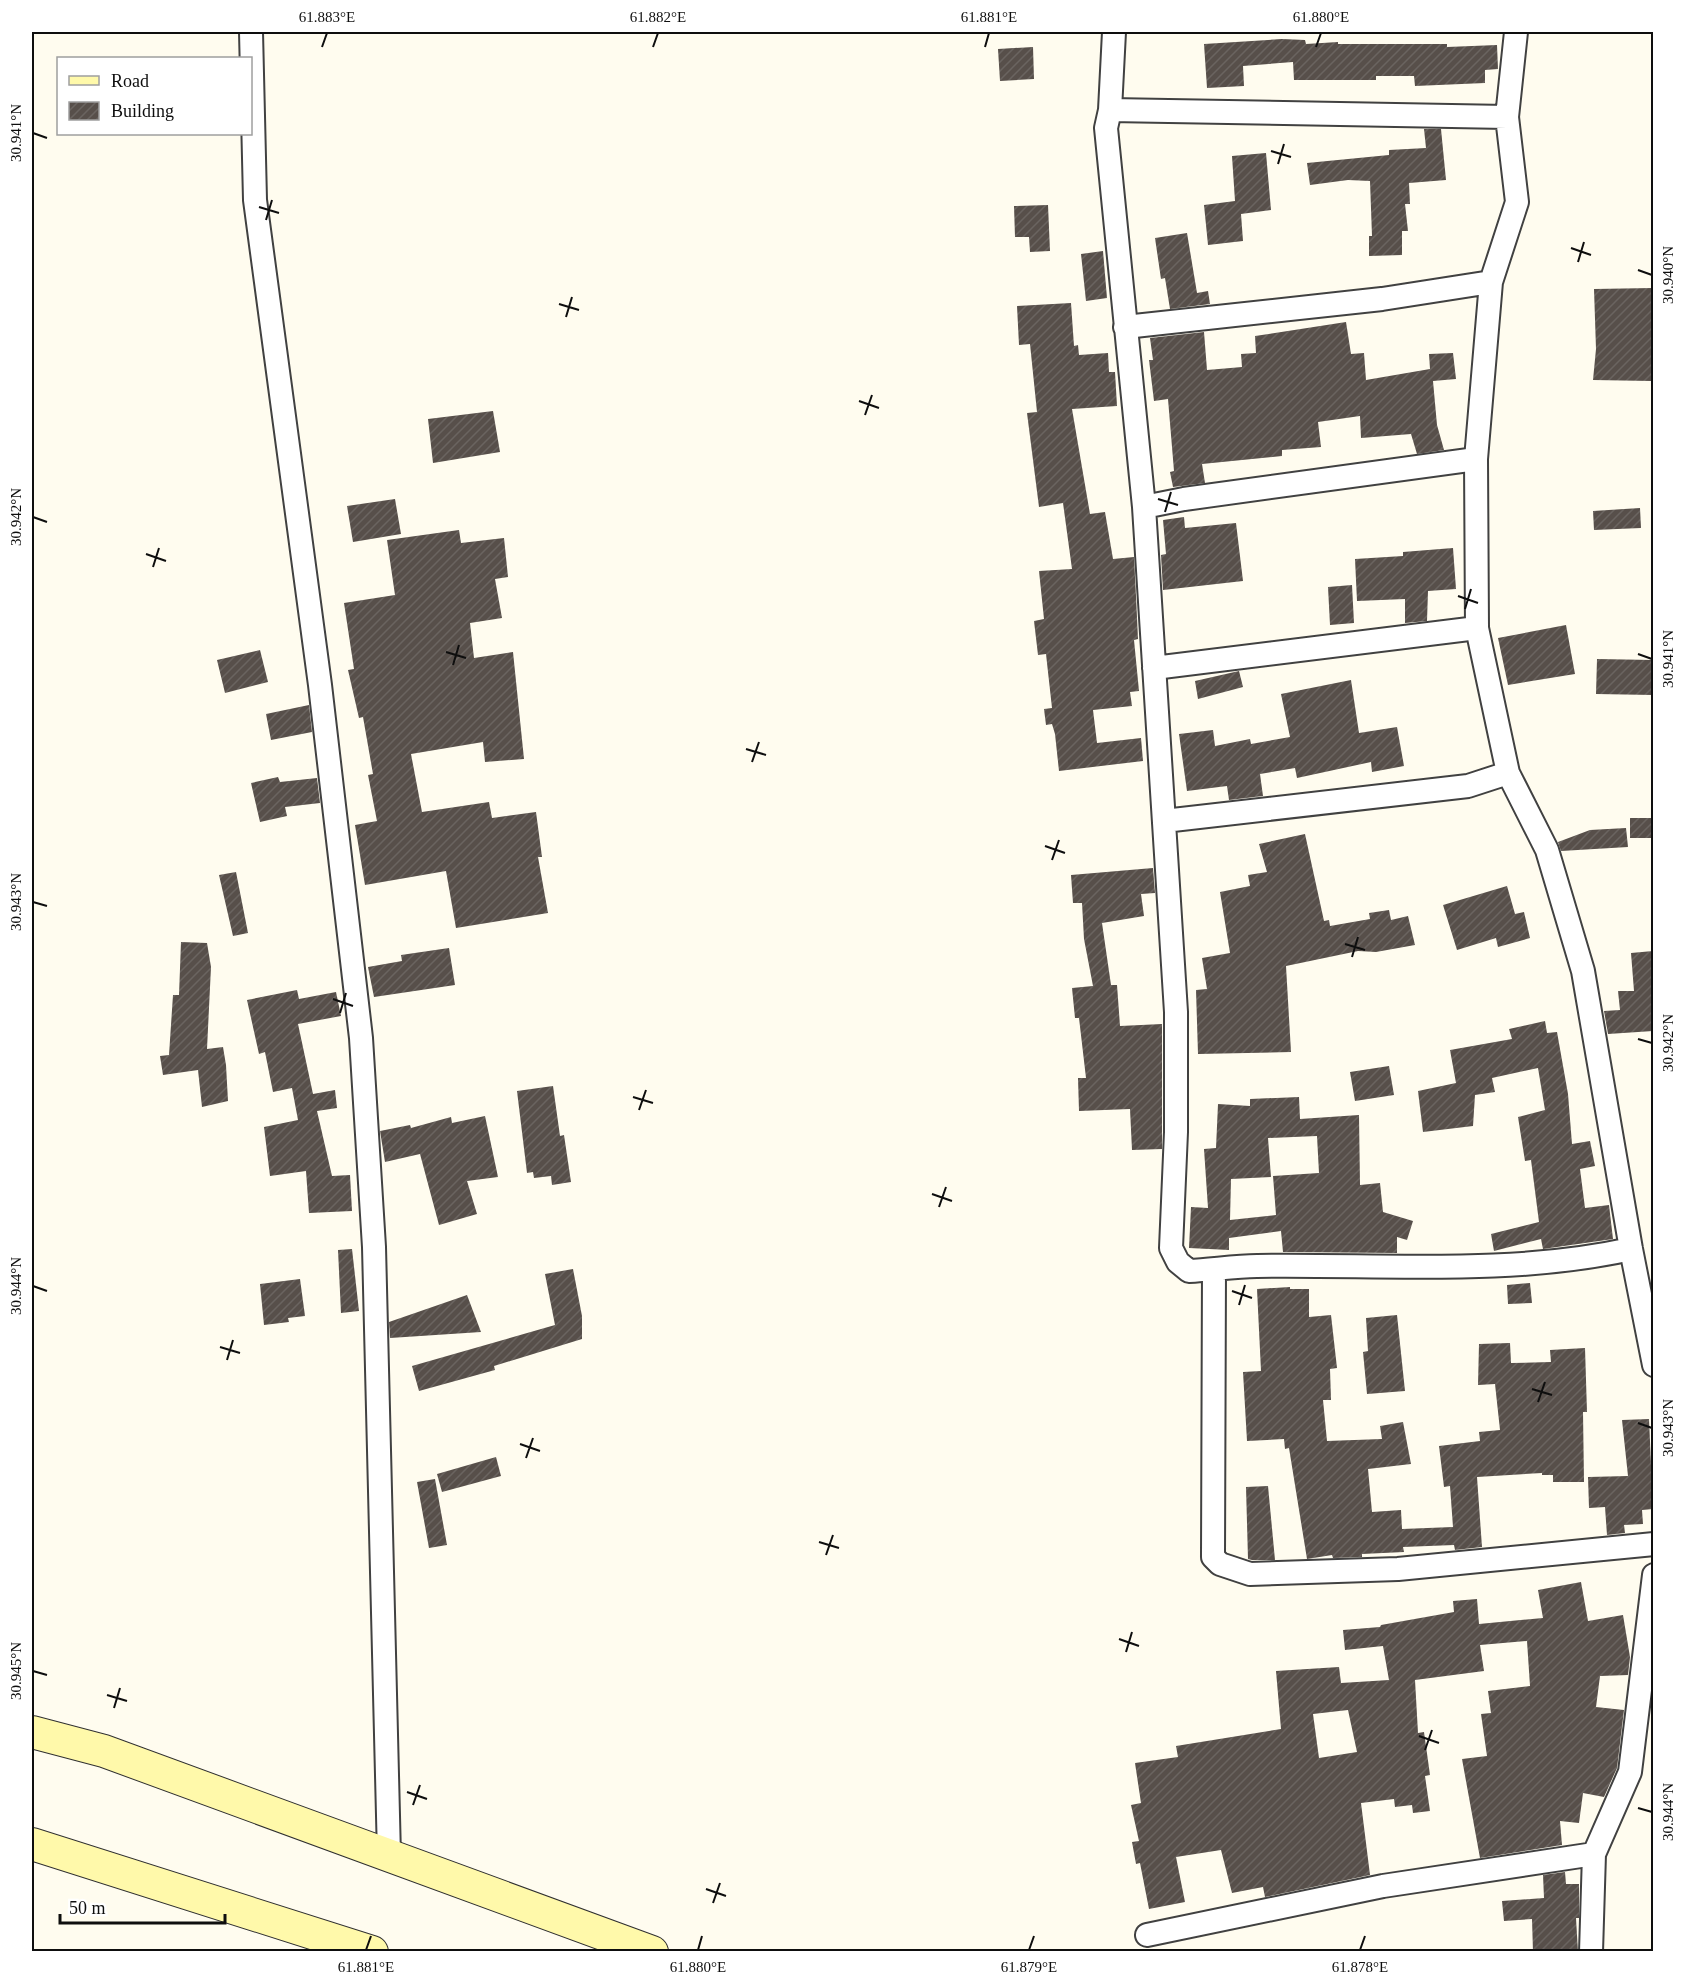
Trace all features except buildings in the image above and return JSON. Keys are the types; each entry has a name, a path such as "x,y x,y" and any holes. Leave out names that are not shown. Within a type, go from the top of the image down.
{"main road":[{"path":"32,1732 104,1751 652,1952"},
{"path":"32,1844 372,1952"}],"street":[{"path":"251,32 252,57"},
{"path":"1114,32 1110,110 1106,128 1144,507 1176,1012 1176,1132 1171,1248 1178,1262 1189,1271 1254,1266 1436,1268 1589,1258 1631,1249"},
{"path":"1516,32 1507,117 1517,202 1491,282 1476,459 1477,628 1508,773 1547,850 1583,971 1653,1365"},
{"path":"252,74 255,200 320,684 360,1038 374,1259 389,1856"},
{"path":"1110,110 1507,117"},
{"path":"1125,327 1382,299 1491,282"},
{"path":"1144,507 1184,499 1476,459"},
{"path":"1154,668 1477,628"},
{"path":"1164,821 1468,786 1508,773"},
{"path":"1214,1270 1213,1557 1220,1564 1250,1574 1398,1569 1653,1544"},
{"path":"1591,1952 1594,1854 1630,1772 1653,1575"},
{"path":"1147,1935 1383,1886 1594,1854"}]}
